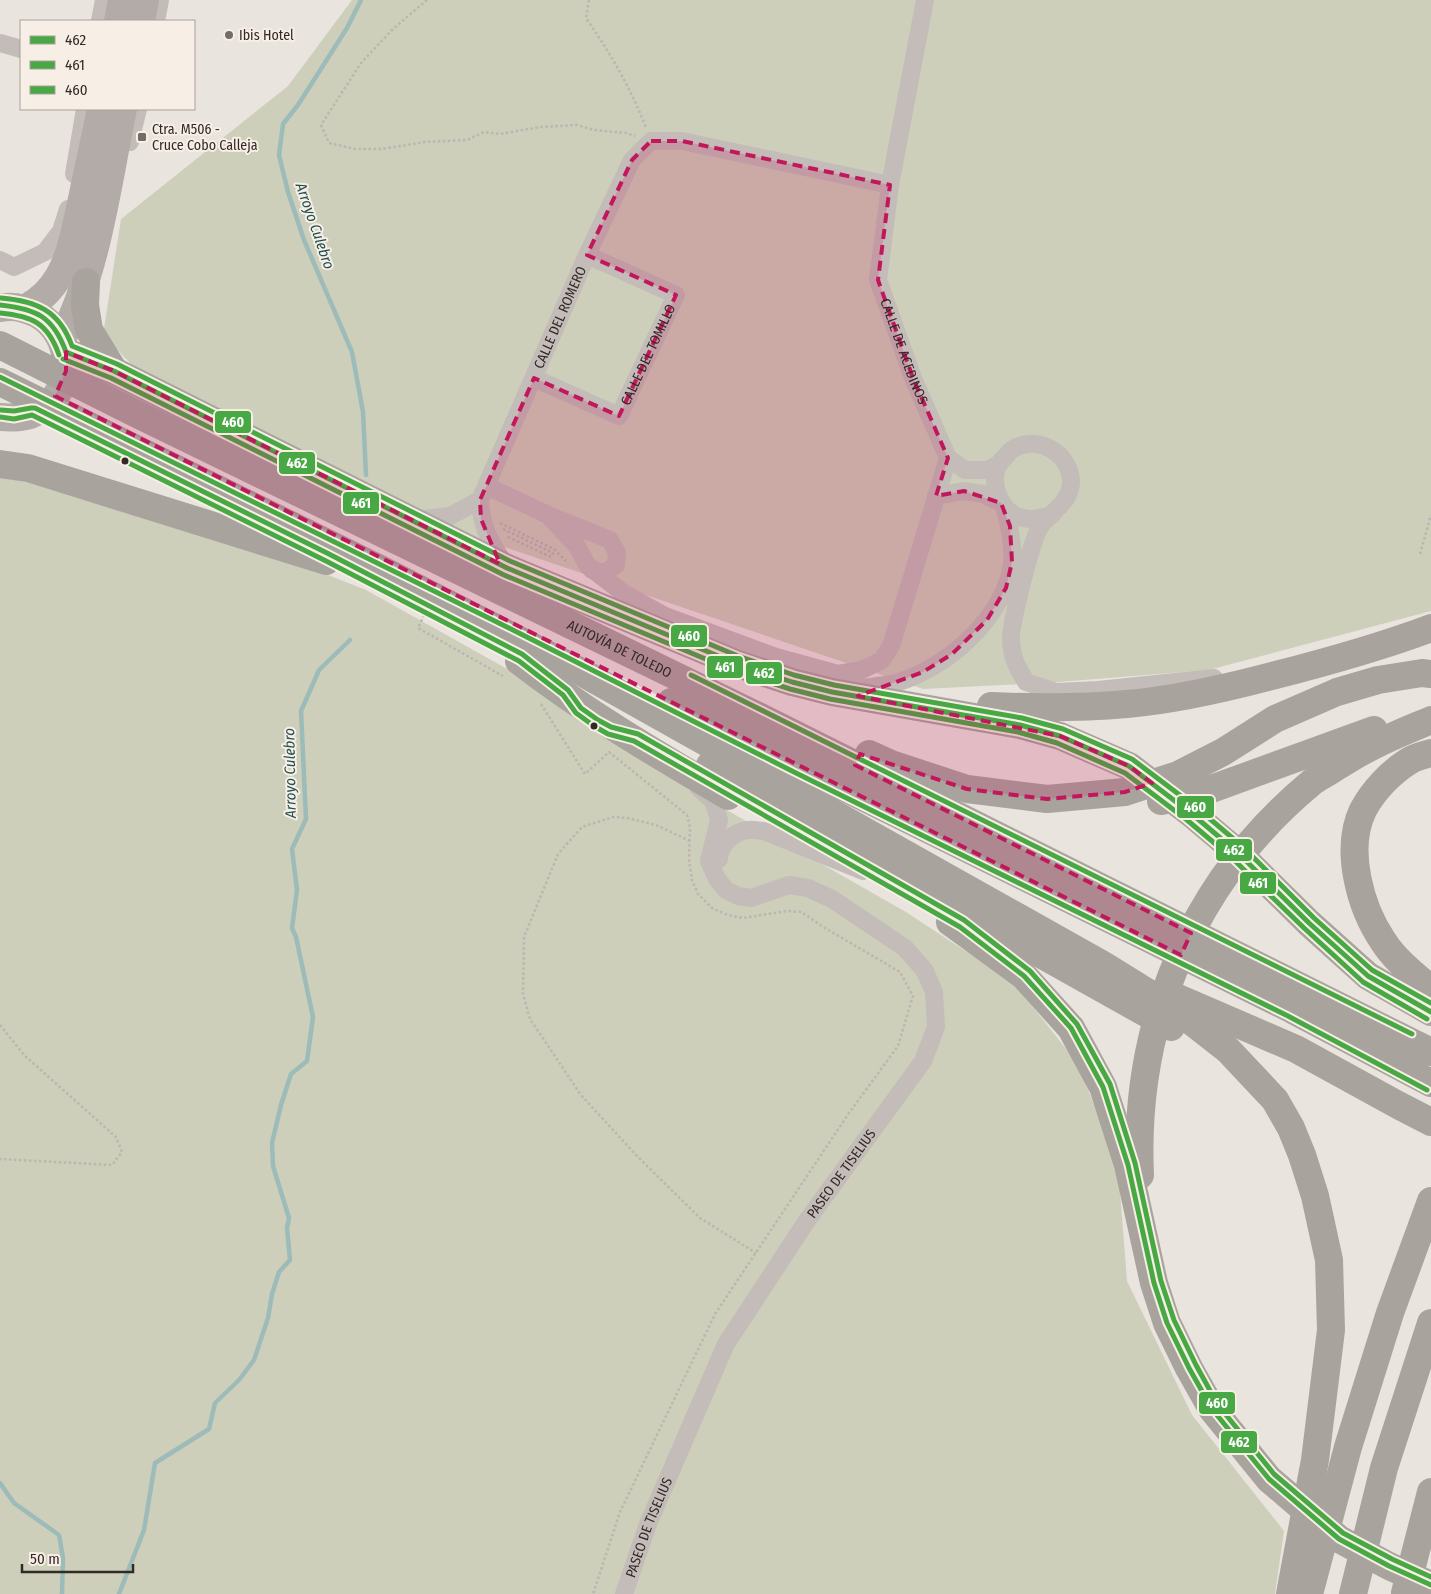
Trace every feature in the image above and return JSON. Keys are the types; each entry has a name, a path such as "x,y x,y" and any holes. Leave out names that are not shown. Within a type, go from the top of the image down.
{"highway":[{"path":"86,282 85,306 89,330 114,371"},
{"path":"0,345 124,426 366,562 582,673 1103,965 1182,1014 1228,1050 1274,1100 1291,1128 1302,1154 1315,1196 1329,1260 1331,1330 1314,1460 1290,1594"},
{"path":"64,345 507,568 735,663 792,682 832,692 1020,725 1052,734 1130,766 1237,852 1309,923 1368,976 1431,1012"},
{"path":"0,369 124,426"},
{"path":"0,382 124,426"},
{"path":"32,414 326,561 519,662 563,681 876,862 1173,1028 1219,1062 1262,1106 1293,1153 1315,1196"},
{"name":"AUTOVÍA DE TOLEDO","path":"124,426 533,606 754,714 1431,1052"},
{"name":"AUTOVÍA DE TOLEDO","path":"124,426 799,766 1291,1009 1431,1083"},
{"path":"0,464 28,468 326,561"},
{"path":"897,703 1063,708 1129,704 1203,693 1334,660 1400,640 1431,628"},
{"path":"519,662 563,695 676,766 960,928 1024,976 1071,1028 1103,1087 1128,1165 1154,1284 1167,1322 1189,1368 1212,1409 1269,1479 1339,1539 1389,1566 1431,1585"},
{"path":"582,673 616,686 684,717 770,762 799,766"},
{"path":"1133,798 1223,752 1275,720 1337,692 1378,680 1422,673 1431,674"},
{"path":"754,714 836,739 891,764 967,789 1047,799 1133,798 1203,792 1431,710"},
{"path":"1145,1241 1139,1123 1148,1052 1154,1025 1173,970 1206,903 1259,832 1312,782 1368,748 1431,720"},
{"path":"1431,753 1411,760 1383,782 1363,811 1354,842 1357,875 1365,909 1383,941 1404,967 1431,989"},
{"path":"1103,965 1296,1049 1431,1122"},
{"path":"1309,1594 1348,1446 1390,1313 1431,1201"},
{"path":"1353,1594 1384,1468 1431,1323"},
{"path":"1405,1594 1431,1492"}],"main road":[{"path":"118,20 122,0"},
{"path":"141,20 145,0"},
{"path":"8,307 35,304 58,278 66,262 73,239 75,204 101,110"},
{"path":"0,417 14,419 32,414 48,404 60,389 66,371 64,345 86,282 123,110"},
{"path":"8,307 47,320 64,345"}],"street":[{"path":"100,20 104,0"},
{"path":"156,20 160,0"},
{"name":"CALLE DE ACEDINOS","path":"925,0 890,185 878,280 913,378 948,458"},
{"path":"0,43 20,49"},
{"path":"7,263 45,252 61,232 75,204 85,110"},
{"path":"130,142 138,110"},
{"path":"651,141 682,141 890,185"},
{"name":"CALLE DEL ROMERO","path":"483,493 587,255 632,160 651,141"},
{"name":"CALLE DEL TOMILLO","path":"534,378 619,416 676,295 587,255"},
{"path":"548,515 577,546 587,565 592,570 622,592 664,616 776,657 838,674 862,670 882,660 891,646 948,458 966,470 988,470 999,464 1013,449 1032,443 1051,448 1066,462 1071,481 1066,500 1040,527 1029,558 1011,639 1015,663 1026,682 1056,692 1098,690 1182,682 1334,660"},
{"path":"832,692 893,683 923,672 952,654 987,620 1006,588 1012,562 1010,526 995,484 999,464"},
{"path":"936,496 964,491 983,494 1003,505 1018,517 1035,520 1052,515"},
{"path":"412,520 450,516 483,493"},
{"path":"483,493 548,515 610,540 617,553 616,565 604,572 592,570"},
{"path":"483,493 481,519 490,540 507,568"},
{"path":"676,766 714,802 719,820 709,861 717,880"},
{"path":"717,880 719,853 730,836 747,830 764,831 863,871"},
{"name":"PASEO DE TISELIUS","path":"624,1594 648,1524 726,1344 806,1222 923,1061 936,1028 934,992 925,971 905,948 832,899 808,888 789,885 751,898 738,896 726,890 717,880"}],"path":[{"path":"427,0 393,29 361,63 322,125 329,142 355,149 382,149 425,142 467,140 484,132 500,134 540,127 577,126 594,130 626,133 651,141"},
{"path":"589,0 586,18 620,71 636,102 651,141"},
{"path":"1420,554 1431,515"},
{"path":"585,774 609,752 687,815 690,827 690,841 656,825 627,818 613,817 582,827 558,854 524,937 523,994 530,1019 581,1095 637,1156 700,1218 756,1253"},
{"path":"593,1594 620,1512 715,1314 849,1113 898,1046 913,996 900,972 801,912 787,911 748,918"},
{"path":"0,1025 24,1055 116,1137 122,1152 112,1165 0,1158"}],"highlighted area":[{"path":"651,141 682,141 890,185 878,280 913,378 948,458 936,496 964,491 1001,503 1010,526 1012,562 1006,588 987,620 952,654 923,672 858,696 1060,736 1129,766 1152,783 1125,792 1047,799 967,789 860,754 855,765 1191,933 1181,955 55,396 66,371 66,352 114,371 500,564 481,519 480,500 534,378 619,416 676,295 587,255 632,160"}],"green space":[{"path":"352,0 1431,0 1431,611 1209,670 1046,683 923,689 442,526 133,366 103,335 121,219 288,86"},
{"path":"10,475 247,543 366,590 545,690 690,789 906,912 1014,983 1078,1064 1118,1166 1127,1281 1192,1415 1284,1531 1275,1594 0,1594 0,477"}],"waterway":[{"name":"Arroyo Culebro","path":"361,0 347,28 298,105 283,124 279,155 288,192 304,240 352,352 363,412 366,475"},
{"name":"Arroyo Culebro","path":"119,1594 144,1530 155,1463 209,1429 215,1403 239,1380 254,1360 268,1318 272,1294 279,1272 290,1260 287,1228 289,1218 273,1166 272,1143 291,1074 307,1061 313,1017 296,937 292,928 297,890 292,849 306,819 301,711 319,670 350,640"},
{"path":"0,1483 14,1503 59,1535 63,1558 62,1594"}],"transit line":[{"name":"460","path":"1,298 14,299 45,310 60,324 72,346 117,364 510,561 738,656 794,675 834,685 1022,718 1063,729 1132,759 1197,808 1242,846 1314,918 1372,970 1431,1003"},
{"name":"462","path":"0,305 24,309 42,316 55,330 66,352"},
{"name":"461","path":"0,313 21,316 37,323 50,335 59,355"},
{"name":"462","path":"66,352 114,371 507,568 735,663 792,682 832,692 1020,725 1060,736 1129,766 1192,814 1237,852 1309,923 1368,976 1431,1012"},
{"name":"461","path":"63,359 111,378 504,575 732,670 790,689 830,699 1018,732 1057,743 1125,773 1187,820 1232,858 1363,982 1427,1019"},
{"name":"461","path":"0,377 1288,1016 1427,1090"},
{"name":"460","path":"1,410 14,411 35,408 329,554 522,654 568,690 581,708 598,720 611,727 638,734 964,920 1030,971 1077,1024 1110,1084 1135,1163 1161,1281 1174,1320 1218,1405 1274,1474 1343,1533 1431,1577"},
{"name":"462","path":"0,417 14,419 32,415 326,561 519,661 563,695 576,713 594,726 608,734 634,741 960,927 1024,976 1071,1028 1103,1087 1128,1165 1154,1283 1167,1323 1212,1409 1269,1479 1339,1539 1389,1566 1431,1585"},
{"name":"460","path":"691,675 1412,1034"}],"place":[{"name":"Ibis Hotel","path":"229,35"},
{"name":"Ctra. M506 - Cruce Cobo Calleja","path":"142,137"}]}
